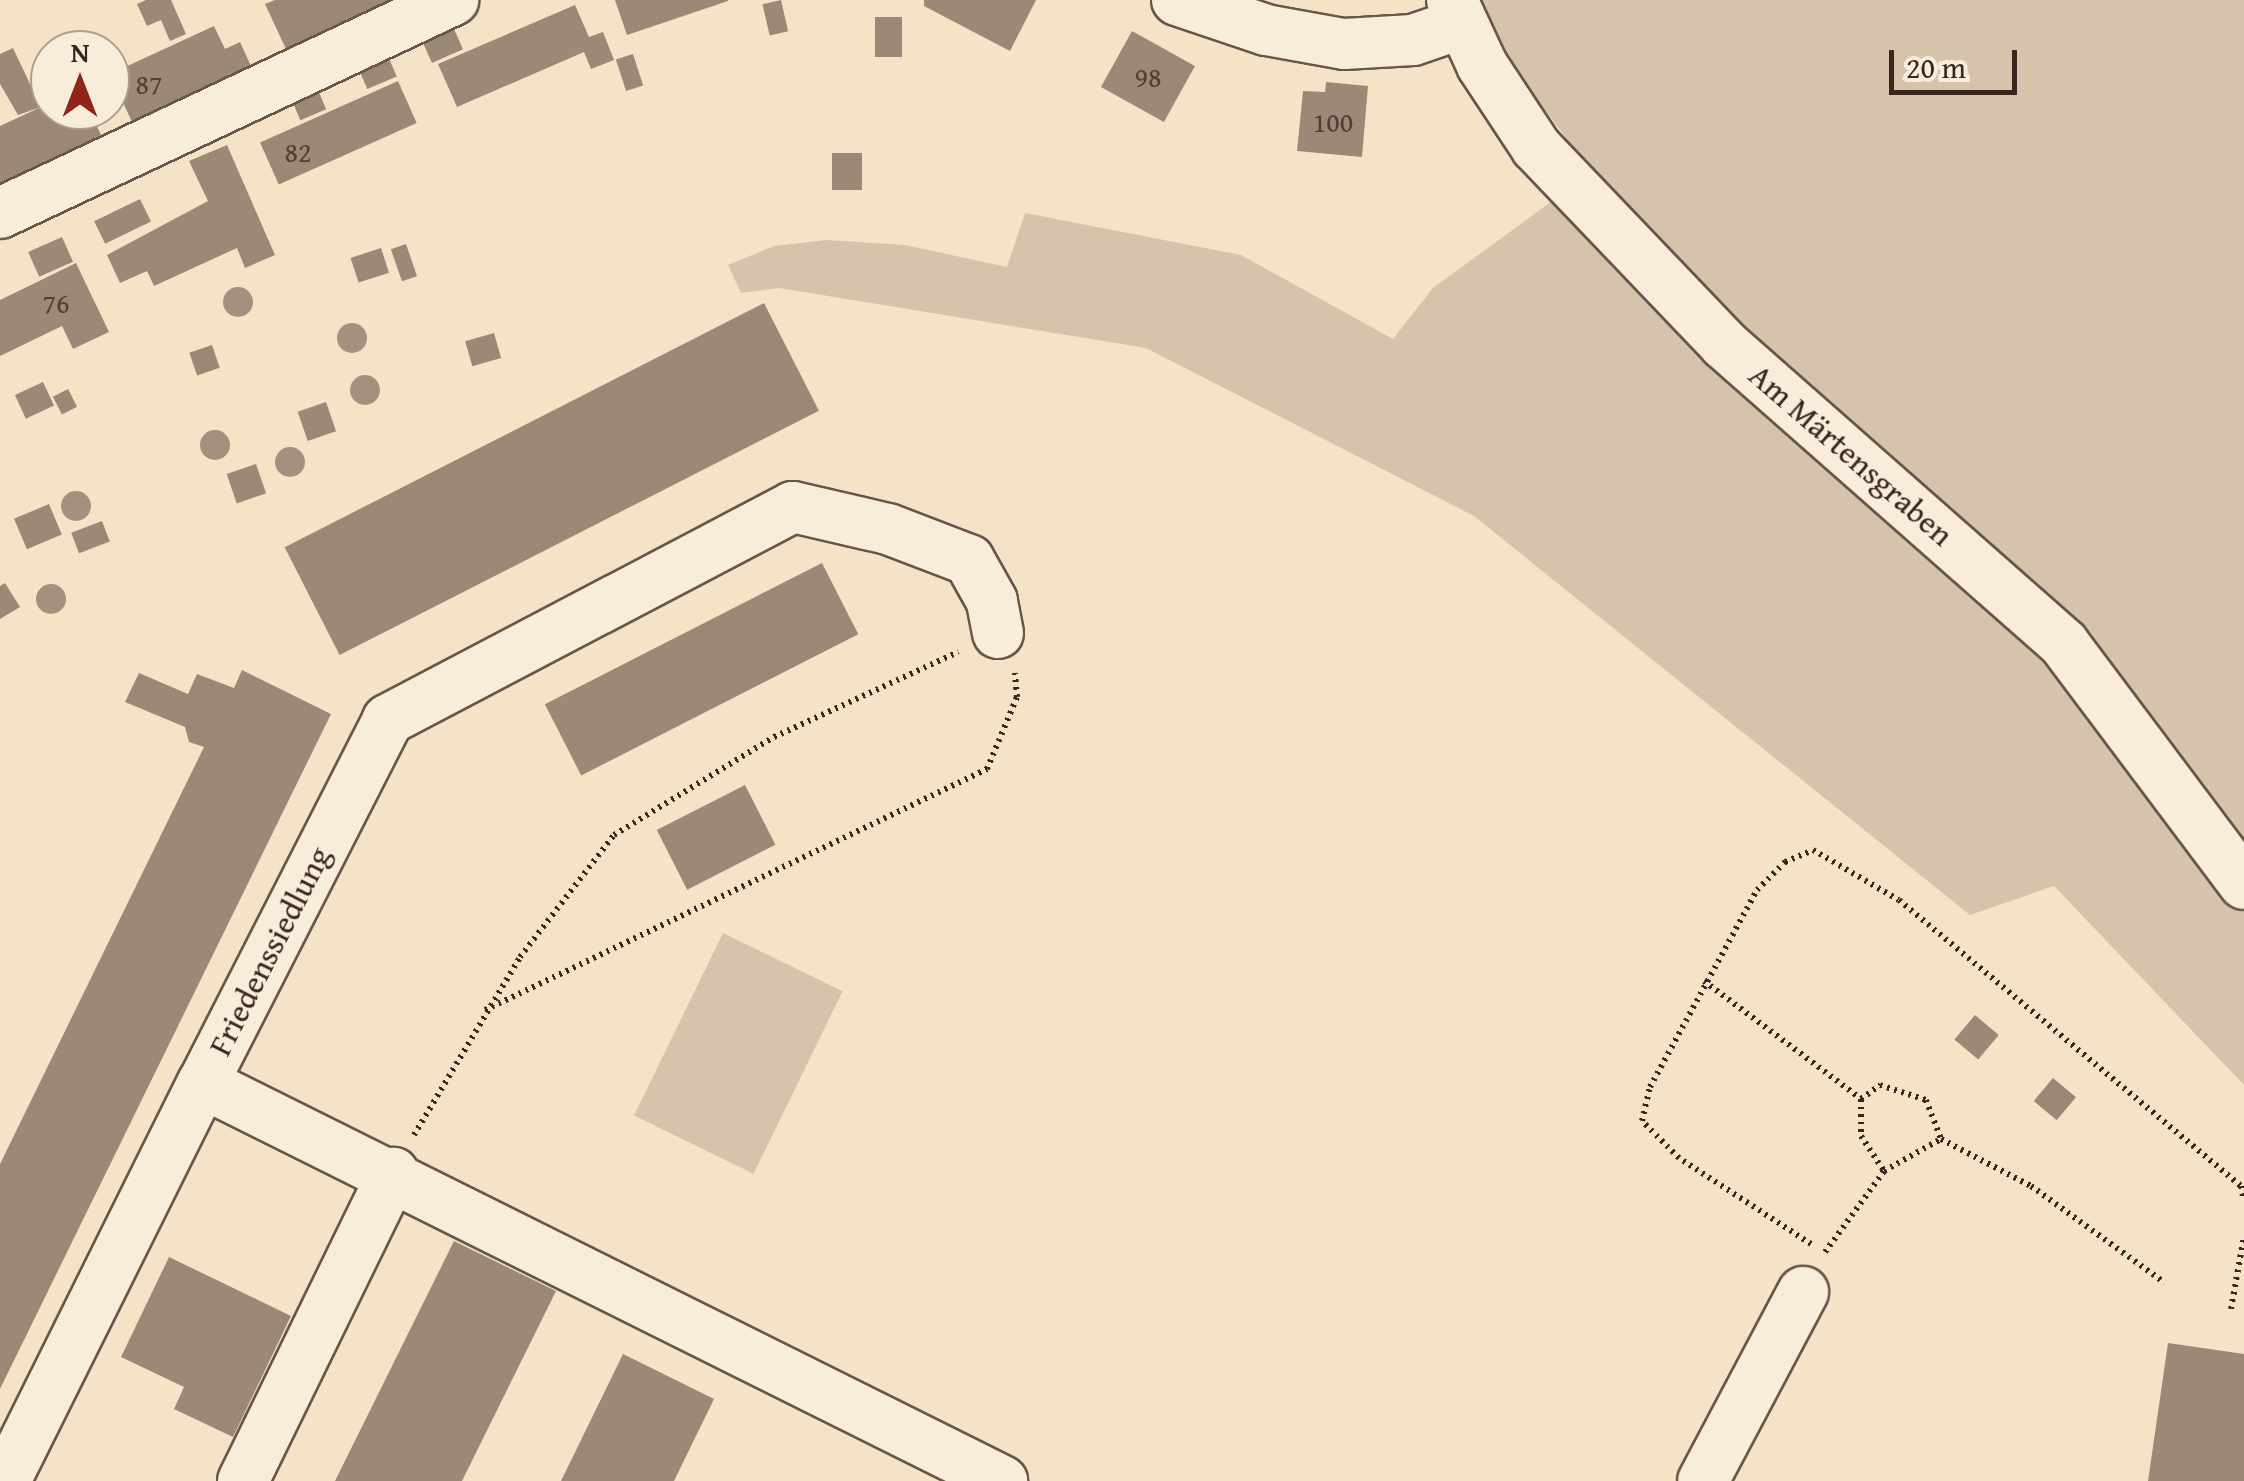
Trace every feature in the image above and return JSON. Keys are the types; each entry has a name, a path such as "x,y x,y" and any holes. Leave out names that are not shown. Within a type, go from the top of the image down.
{"street":[{"path":"0,213 453,0"},
{"path":"1177,0 1266,30 1344,44 1413,40 1456,12"},
{"name":"Am Märtensgraben","path":"1456,12 1536,147 1724,344 2064,644 2244,884"},
{"name":"Friedenssiedlung","path":"998,633 992,602 969,560 888,528 793,507 388,720 203,1082 394,1174 1002,1481"},
{"path":"6,1481 203,1082"},
{"path":"243,1481 394,1174"},
{"path":"1703,1481 1814,1272"}],"path":[{"path":"394,1174 485,1010 562,894 614,834 774,737 998,633 1014,664 1016,696 986,769 485,1010"},
{"path":"1942,1139 1884,1170 1814,1272 1679,1158 1642,1121 1650,1087 1704,981 1757,890 1785,862 1813,850 1899,900 2240,1186 2244,1201"},
{"path":"1704,981 1861,1099"},
{"path":"1861,1099 1880,1086 1908,1089 1936,1113 1942,1139 2031,1186 2165,1283"},
{"path":"1861,1099 1861,1136 1884,1170"},
{"path":"2232,1308 2244,1236"}],"shaded area":[{"path":"1471,0 2244,0 2244,1085 2054,886 1970,915 1474,516 1146,348 779,288 741,293 728,265 774,246 826,240 905,245 1007,267 1025,213 1241,255 1393,339 1433,288 1592,172 1481,26"},
{"path":"723,933 843,991 754,1174 634,1115"}],"building":[{"path":"171,0 186,34 170,41 161,20 147,26 137,4"},
{"path":"275,0 395,0 286,49 265,4"},
{"path":"615,0 728,0 728,1 627,35"},
{"path":"781,0 788,31 770,35 762,4"},
{"path":"924,0 1036,0 1010,51 924,6"},
{"path":"575,5 589,37 603,32 614,60 591,69 584,52 457,107 438,64"},
{"path":"875,17 902,17 902,57 875,57"},
{"path":"450,20 463,49 432,63 419,34"},
{"path":"214,26 225,49 240,42 251,66 132,122 130,65"},
{"path":"1132,31 1195,66 1164,122 1101,87"},
{"path":"13,48 30,84 30,111 18,115 0,84 0,54"},
{"path":"385,49 397,77 367,89 356,62"},
{"path":"633,54 643,85 626,91 616,60"},
{"path":"398,81 417,123 279,184 260,142"},
{"path":"1326,82 1368,86 1362,157 1297,151 1303,91 1325,92"},
{"path":"318,90 326,109 300,120 292,101"},
{"path":"30,112 30,130 99,130 101,135 0,184 0,126"},
{"path":"227,145 275,255 245,268 237,248 154,286 147,271 120,283 107,255 208,201 189,161"},
{"path":"832,153 862,153 862,190 832,190"},
{"path":"140,199 151,221 105,244 94,221"},
{"path":"62,237 73,262 39,277 28,252"},
{"path":"406,244 417,276 402,281 391,249"},
{"path":"381,248 389,273 359,283 351,258"},
{"path":"76,263 109,332 73,349 62,326 0,356 0,300"},
{"path":"764,303 819,411 340,655 285,547"},
{"path":"494,333 501,358 472,366 465,341"},
{"path":"212,345 220,368 197,376 189,353"},
{"path":"43,382 54,406 26,419 15,395"},
{"path":"68,389 77,407 62,415 53,397"},
{"path":"326,402 336,431 308,441 298,412"},
{"path":"256,464 266,493 237,503 227,474"},
{"path":"49,504 62,534 27,549 14,519"},
{"path":"102,521 110,542 79,553 71,533"},
{"path":"822,563 858,634 581,775 545,704"},
{"path":"5,583 20,607 0,619 0,586"},
{"path":"242,670 331,714 0,1389 0,1164 204,747 189,742 185,727 125,702 139,673 188,694 197,674 234,688"},
{"path":"745,785 775,845 687,890 657,830"},
{"path":"1975,1015 1999,1035 1978,1059 1954,1040"},
{"path":"2053,1078 2076,1097 2057,1120 2034,1101"},
{"path":"454,1241 556,1291 462,1481 335,1481"},
{"path":"169,1257 291,1316 233,1437 174,1409 184,1387 121,1357"},
{"path":"2168,1343 2244,1354 2244,1481 2148,1481"},
{"path":"623,1354 714,1399 674,1481 561,1481"}]}
